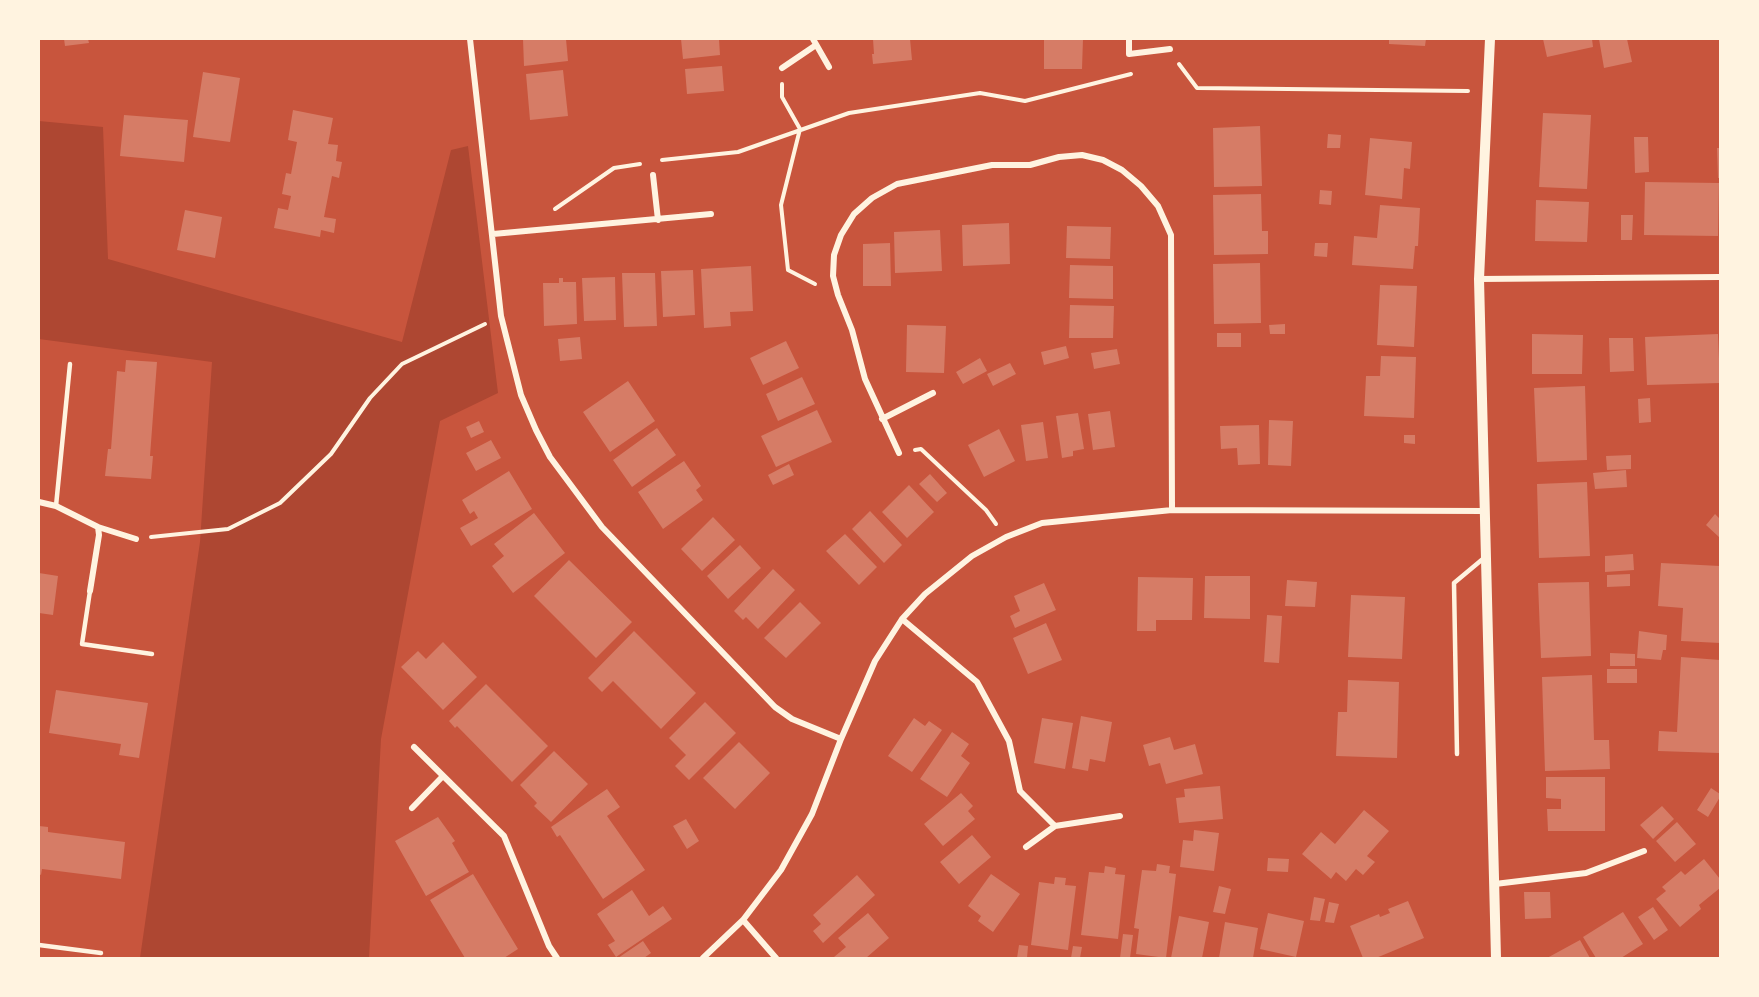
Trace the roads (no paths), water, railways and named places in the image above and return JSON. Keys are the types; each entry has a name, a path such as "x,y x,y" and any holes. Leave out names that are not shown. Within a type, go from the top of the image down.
{"street":[{"path":"470,39 501,316 521,395 550,457 602,527 775,707 792,719 841,739"},
{"path":"1129,39 1129,54 1170,49"},
{"path":"1490,39 1479,279 1496,958"},
{"path":"782,68 814,42 829,67"},
{"path":"899,453 865,379 852,330 838,295 833,276 834,255 841,235 854,214 872,198 897,184 992,165 1030,165 1059,157 1082,155 1103,160 1122,170 1141,186 1158,206 1171,235 1172,510"},
{"path":"653,175 658,220"},
{"path":"493,234 711,214"},
{"path":"1479,279 1720,277"},
{"path":"882,419 933,393"},
{"path":"39,502 56,506 98,527 136,539"},
{"path":"703,958 743,920 781,870 812,814 841,739 875,662 902,620 925,594 972,556 1006,537 1042,523 1172,510 1485,511"},
{"path":"90,591 99,535 98,527"},
{"path":"902,620 977,682 1009,741 1020,791 1055,826"},
{"path":"414,747 504,836 549,946 557,958"},
{"path":"412,808 443,776"},
{"path":"1026,847 1055,826 1120,816"},
{"path":"1495,884 1586,873 1644,851"},
{"path":"743,920 776,958"}],"lane":[{"path":"56,506 70,364"},
{"path":"1456,754 1454,583 1486,556"},
{"path":"90,591 82,644 152,654"},
{"path":"39,945 101,953"}]}
